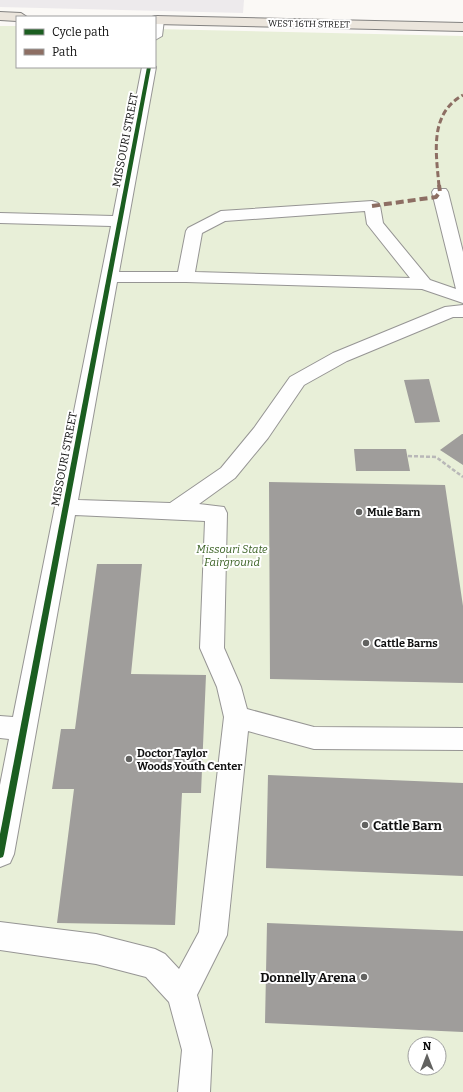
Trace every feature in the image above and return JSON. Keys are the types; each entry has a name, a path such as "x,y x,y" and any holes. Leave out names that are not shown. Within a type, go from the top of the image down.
{"main road":[{"path":"0,16 16,17"},
{"name":"WEST 16TH STREET","path":"156,20 463,27"}],"street":[{"name":"MISSOURI STREET","path":"0,854 12,728 65,507 149,68"},
{"path":"440,192 463,287"},
{"path":"186,277 194,231 221,216 372,206 375,224 424,284"},
{"path":"0,218 119,221"},
{"path":"108,277 186,277 424,284 463,298"},
{"path":"176,511 228,473 261,433 297,381 340,357 451,311 463,311"},
{"path":"65,507 216,513 212,648 229,687 237,718 214,935 182,994"},
{"path":"237,718 314,738 463,739"},
{"path":"0,936 96,949 155,964 182,994 197,1050 194,1092"}],"path":[{"path":"408,456 436,457 463,477"}],"shaded area":[{"path":"0,0 244,0 243,13 0,7"}],"green space":[{"name":"Missouri State Fairground","path":"0,26 16,26 16,68 156,68 156,29 463,36 463,1092 0,1092"}],"building":[{"path":"429,379 440,422 415,423 404,380"},
{"path":"463,434 463,465 440,450"},
{"path":"354,449 406,449 410,471 356,471"},
{"name":"Cattle Barns","path":"269,482 445,485 463,606 463,683 270,679"},
{"name":"Doctor Taylor Woods Youth Center","path":"97,564 142,564 131,674 206,675 201,793 182,793 175,925 57,923 74,789 52,789 61,729 75,729"},
{"name":"Cattle Barn","path":"268,775 463,783 463,876 266,868"},
{"name":"Donnelly Arena","path":"267,923 463,931 463,1032 265,1023"}],"marked path":[{"path":"372,206 436,197 440,192 437,152 439,123 444,111 452,101 463,95"}],"cycle path":[{"path":"0,854 149,68"}],"place":[{"name":"Mule Barn","path":"359,512"},
{"name":"Cattle Barns","path":"366,643"},
{"name":"Doctor Taylor Woods Youth Center","path":"129,759"},
{"name":"Cattle Barn","path":"365,825"},
{"name":"Donnelly Arena","path":"364,977"}]}
